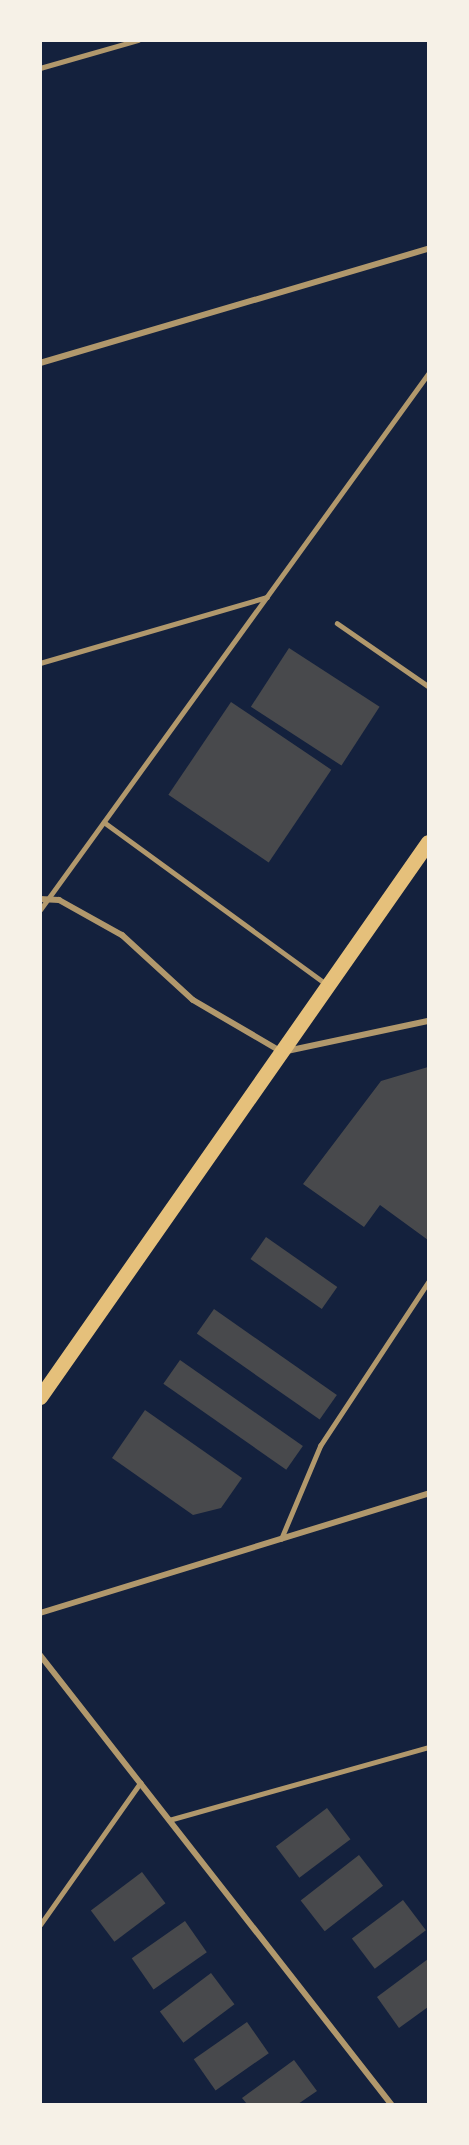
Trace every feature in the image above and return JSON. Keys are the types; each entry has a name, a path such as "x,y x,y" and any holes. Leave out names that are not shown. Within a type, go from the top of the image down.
{"main road":[{"path":"40,1397 429,842"}],"street":[{"path":"40,363 429,249"},
{"path":"44,899 122,935 193,1000 282,1052 429,1021"},
{"path":"40,1613 429,1494"},
{"path":"40,1655 391,2104"}],"lane":[{"path":"40,69 138,40"},
{"path":"40,910 44,899 104,822 429,374"},
{"path":"40,663 267,597"},
{"path":"337,622 429,686"},
{"path":"104,822 328,986"},
{"path":"281,1539 320,1446 429,1282"},
{"path":"169,1820 429,1747"},
{"path":"40,1925 140,1783"}],"building":[{"path":"289,648 380,707 341,766 251,707"},
{"path":"231,702 331,770 269,863 168,795"},
{"path":"428,1067 428,1240 380,1205 364,1227 303,1184 381,1081"},
{"path":"266,1237 337,1287 322,1309 251,1259"},
{"path":"214,1309 337,1395 320,1420 197,1334"},
{"path":"180,1360 303,1446 286,1470 163,1384"},
{"path":"145,1410 242,1478 221,1508 193,1515 112,1458"},
{"path":"327,1808 350,1839 299,1878 276,1847"},
{"path":"359,1855 383,1886 325,1931 301,1901"},
{"path":"142,1872 165,1903 114,1942 91,1911"},
{"path":"403,1900 426,1930 375,1969 352,1939"},
{"path":"185,1921 207,1952 154,1989 132,1958"},
{"path":"428,1959 428,2007 399,2028 377,1997"},
{"path":"211,1973 234,2004 183,2043 160,2012"},
{"path":"247,2022 269,2053 216,2090 194,2059"},
{"path":"294,2060 317,2091 298,2104 247,2104 242,2098"}]}
